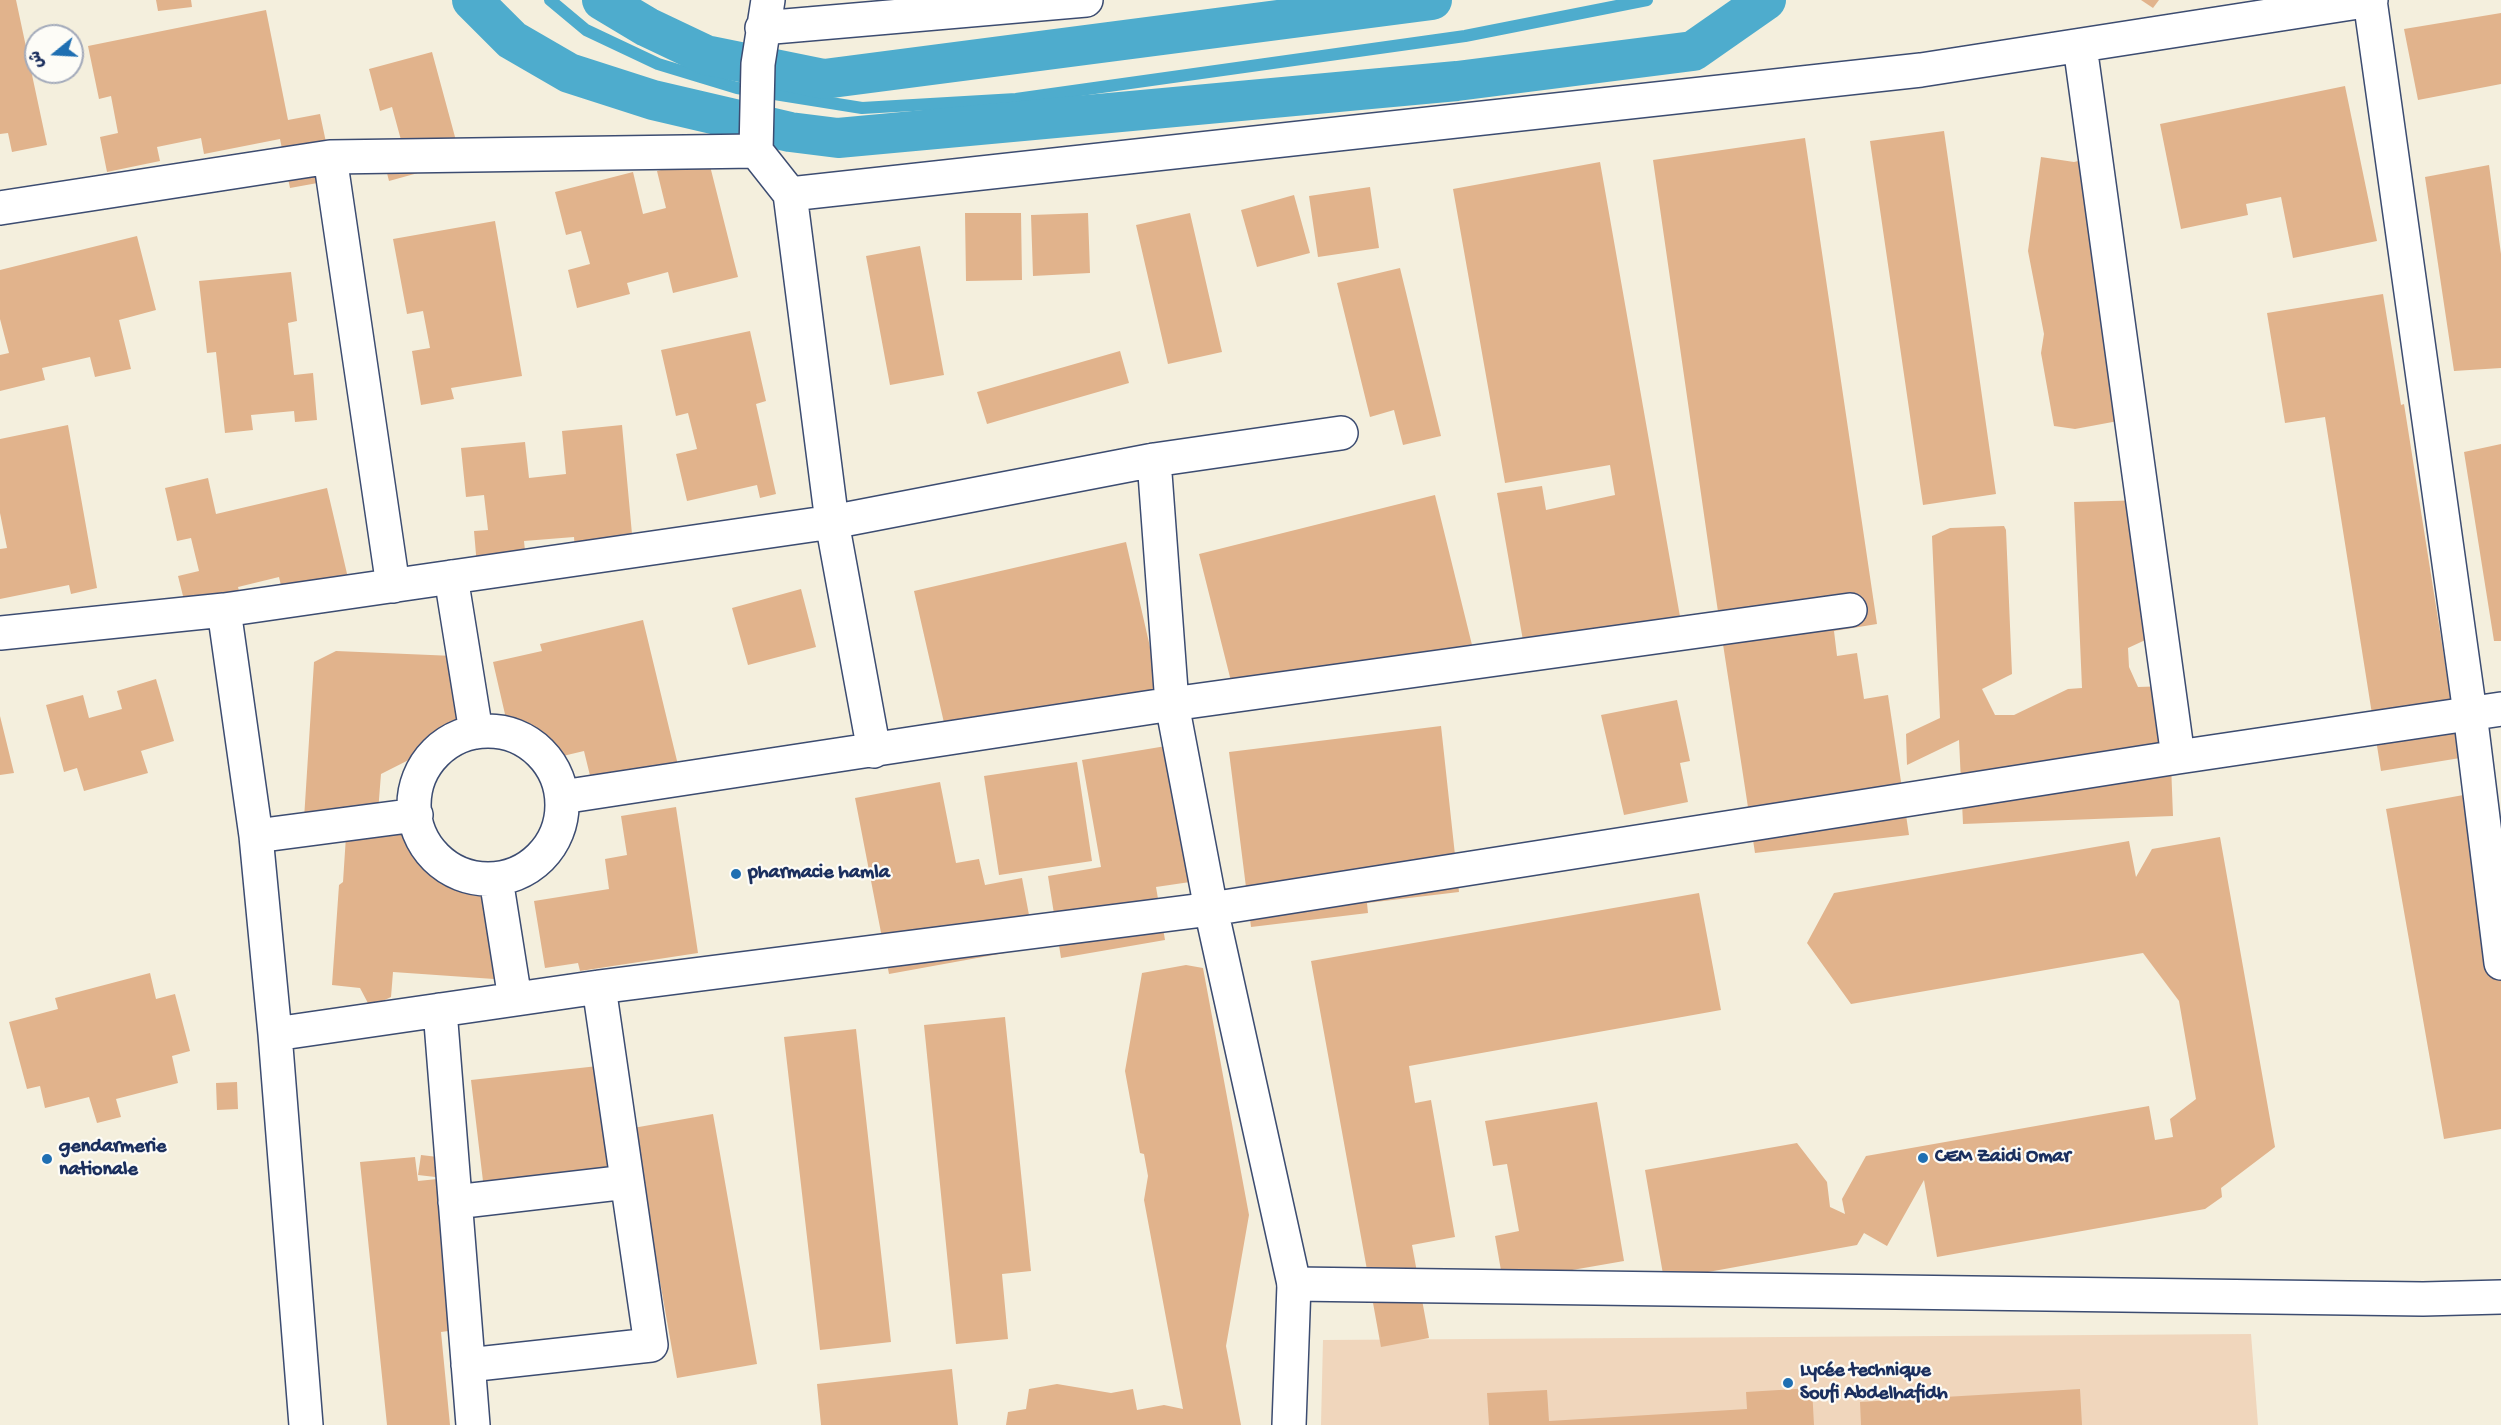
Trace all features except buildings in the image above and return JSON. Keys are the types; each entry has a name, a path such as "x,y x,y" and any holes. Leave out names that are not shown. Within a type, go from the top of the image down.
{"street":[{"path":"874,751 832,522 790,194 756,138 758,64 765,14 1086,0"},
{"path":"790,194 1921,70 2370,0 2485,711 2501,963"},
{"path":"2080,45 2178,757"},
{"path":"0,207 330,157 756,138"},
{"path":"330,157 393,586"},
{"path":"0,633 224,610 832,522 1154,460 1341,433"},
{"path":"1154,460 1172,704 1211,909 1294,1284 1289,1425"},
{"path":"451,577 476,732"},
{"path":"224,610 256,836 275,1034 306,1425"},
{"path":"562,797 1172,704 1850,610"},
{"path":"275,1034 599,987 1211,909 2485,711"},
{"path":"488,731 509,734 529,743 545,758 556,776 562,797 561,817 556,835 546,851 532,865 515,874 496,879 477,878 456,872 437,858 423,841 414,797 420,775 432,757 448,743 476,732 488,731"},
{"path":"256,836 416,815"},
{"path":"496,879 515,999"},
{"path":"468,1365 651,1345 599,987"},
{"path":"440,1010 473,1425"},
{"path":"455,1202 627,1182"},
{"path":"1294,1284 2375,1299 2501,1297"}],"shaded area":[{"name":"Lycée technique Soufi Abdelhafidh","path":"2251,1334 2258,1425 1321,1425 1323,1340"}],"waterway":[{"path":"472,0 512,40 569,73 653,100 790,132 838,138 1457,81 1693,51 1766,0"},
{"path":"550,0 586,30 658,64 737,88 862,108 1016,99 1465,36 1647,0"},
{"path":"602,0 647,27 706,55 824,79 1432,0"}],"place":[{"name":"pharmacie hamla","path":"736,874"},
{"name":"CEM Zaidi Omar","path":"1923,1158"},
{"name":"gendarmerie nationale","path":"47,1159"},
{"name":"Lycée technique Soufi Abdelhafidh","path":"1788,1383"}]}
